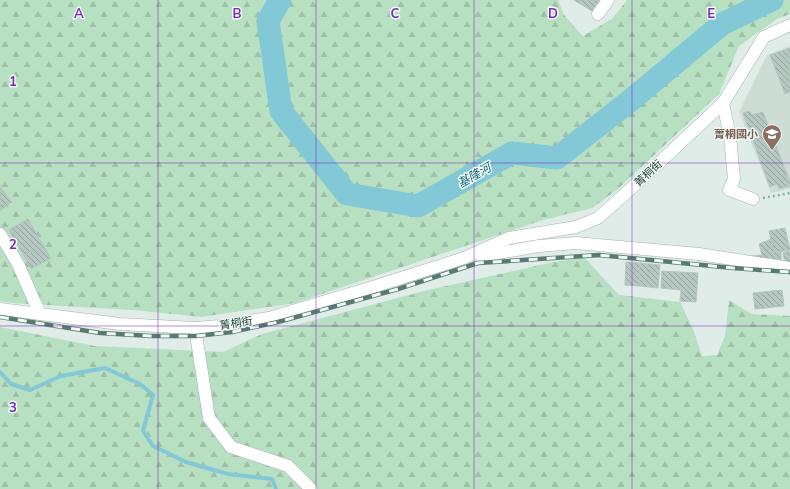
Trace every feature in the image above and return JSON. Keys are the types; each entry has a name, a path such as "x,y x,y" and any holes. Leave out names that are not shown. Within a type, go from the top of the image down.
{"street":[{"path":"598,14 608,0"},
{"name":"菁桐街","path":"0,308 120,324 195,328 220,326 269,318 373,287 464,258 509,238 576,227 598,218 723,103 764,37 790,25"},
{"path":"723,103 730,137 734,179 729,190 753,199"},
{"path":"0,234 18,264 40,314"},
{"name":"菁桐街","path":"464,258 539,246 576,243 699,254 790,268"},
{"path":"195,328 209,418 231,447 288,466 311,489"}],"path":[{"path":"753,199 790,193"}],"shaded area":[{"name":"菁桐國小","path":"790,46 790,189 771,193 739,112 767,55"}],"green space":[{"path":"0,0 558,0 564,15 583,36 613,18 627,0 790,0 790,14 777,19 739,46 719,94 618,189 592,208 543,220 295,303 202,317 132,310 0,301"},
{"path":"584,257 619,295 680,302 693,329 702,356 717,355 725,336 729,300 752,314 790,316 790,489 0,489 0,327 95,346 223,352 262,334 428,290 549,263"}],"building":[{"path":"574,0 603,0 595,13"},
{"path":"790,48 790,92 785,94 770,55"},
{"path":"749,111 752,115 763,112 790,182 790,186 779,189 777,184 770,187 743,113"},
{"path":"0,187 12,202 0,211"},
{"path":"28,219 43,245 24,256 9,230"},
{"path":"785,228 790,250 774,253 769,231"},
{"path":"771,239 774,253 781,251 781,263 752,260 752,256 762,255 759,244"},
{"path":"43,245 51,258 31,269 24,256"},
{"path":"790,251 790,264 785,265 783,253"},
{"path":"626,262 640,263 639,286 625,285"},
{"path":"640,263 660,265 658,288 639,286"},
{"path":"662,271 698,273 696,302 680,301 681,290 661,288"},
{"path":"782,290 784,306 755,309 753,293"}],"waterway":[{"name":"基隆河","path":"280,0 268,21 281,111 347,194 418,206 512,153 557,158 631,100 722,24 772,0"},
{"path":"0,372 11,384 30,390 61,376 105,368 140,384 153,395 143,431 153,446 186,462 228,474 272,479 276,489"}],"railway":[{"path":"0,317 100,333 151,336 196,336 232,332 278,322 398,289 478,263 599,255 790,272"}],"place":[{"name":"菁桐國小","path":"772,151"}]}
